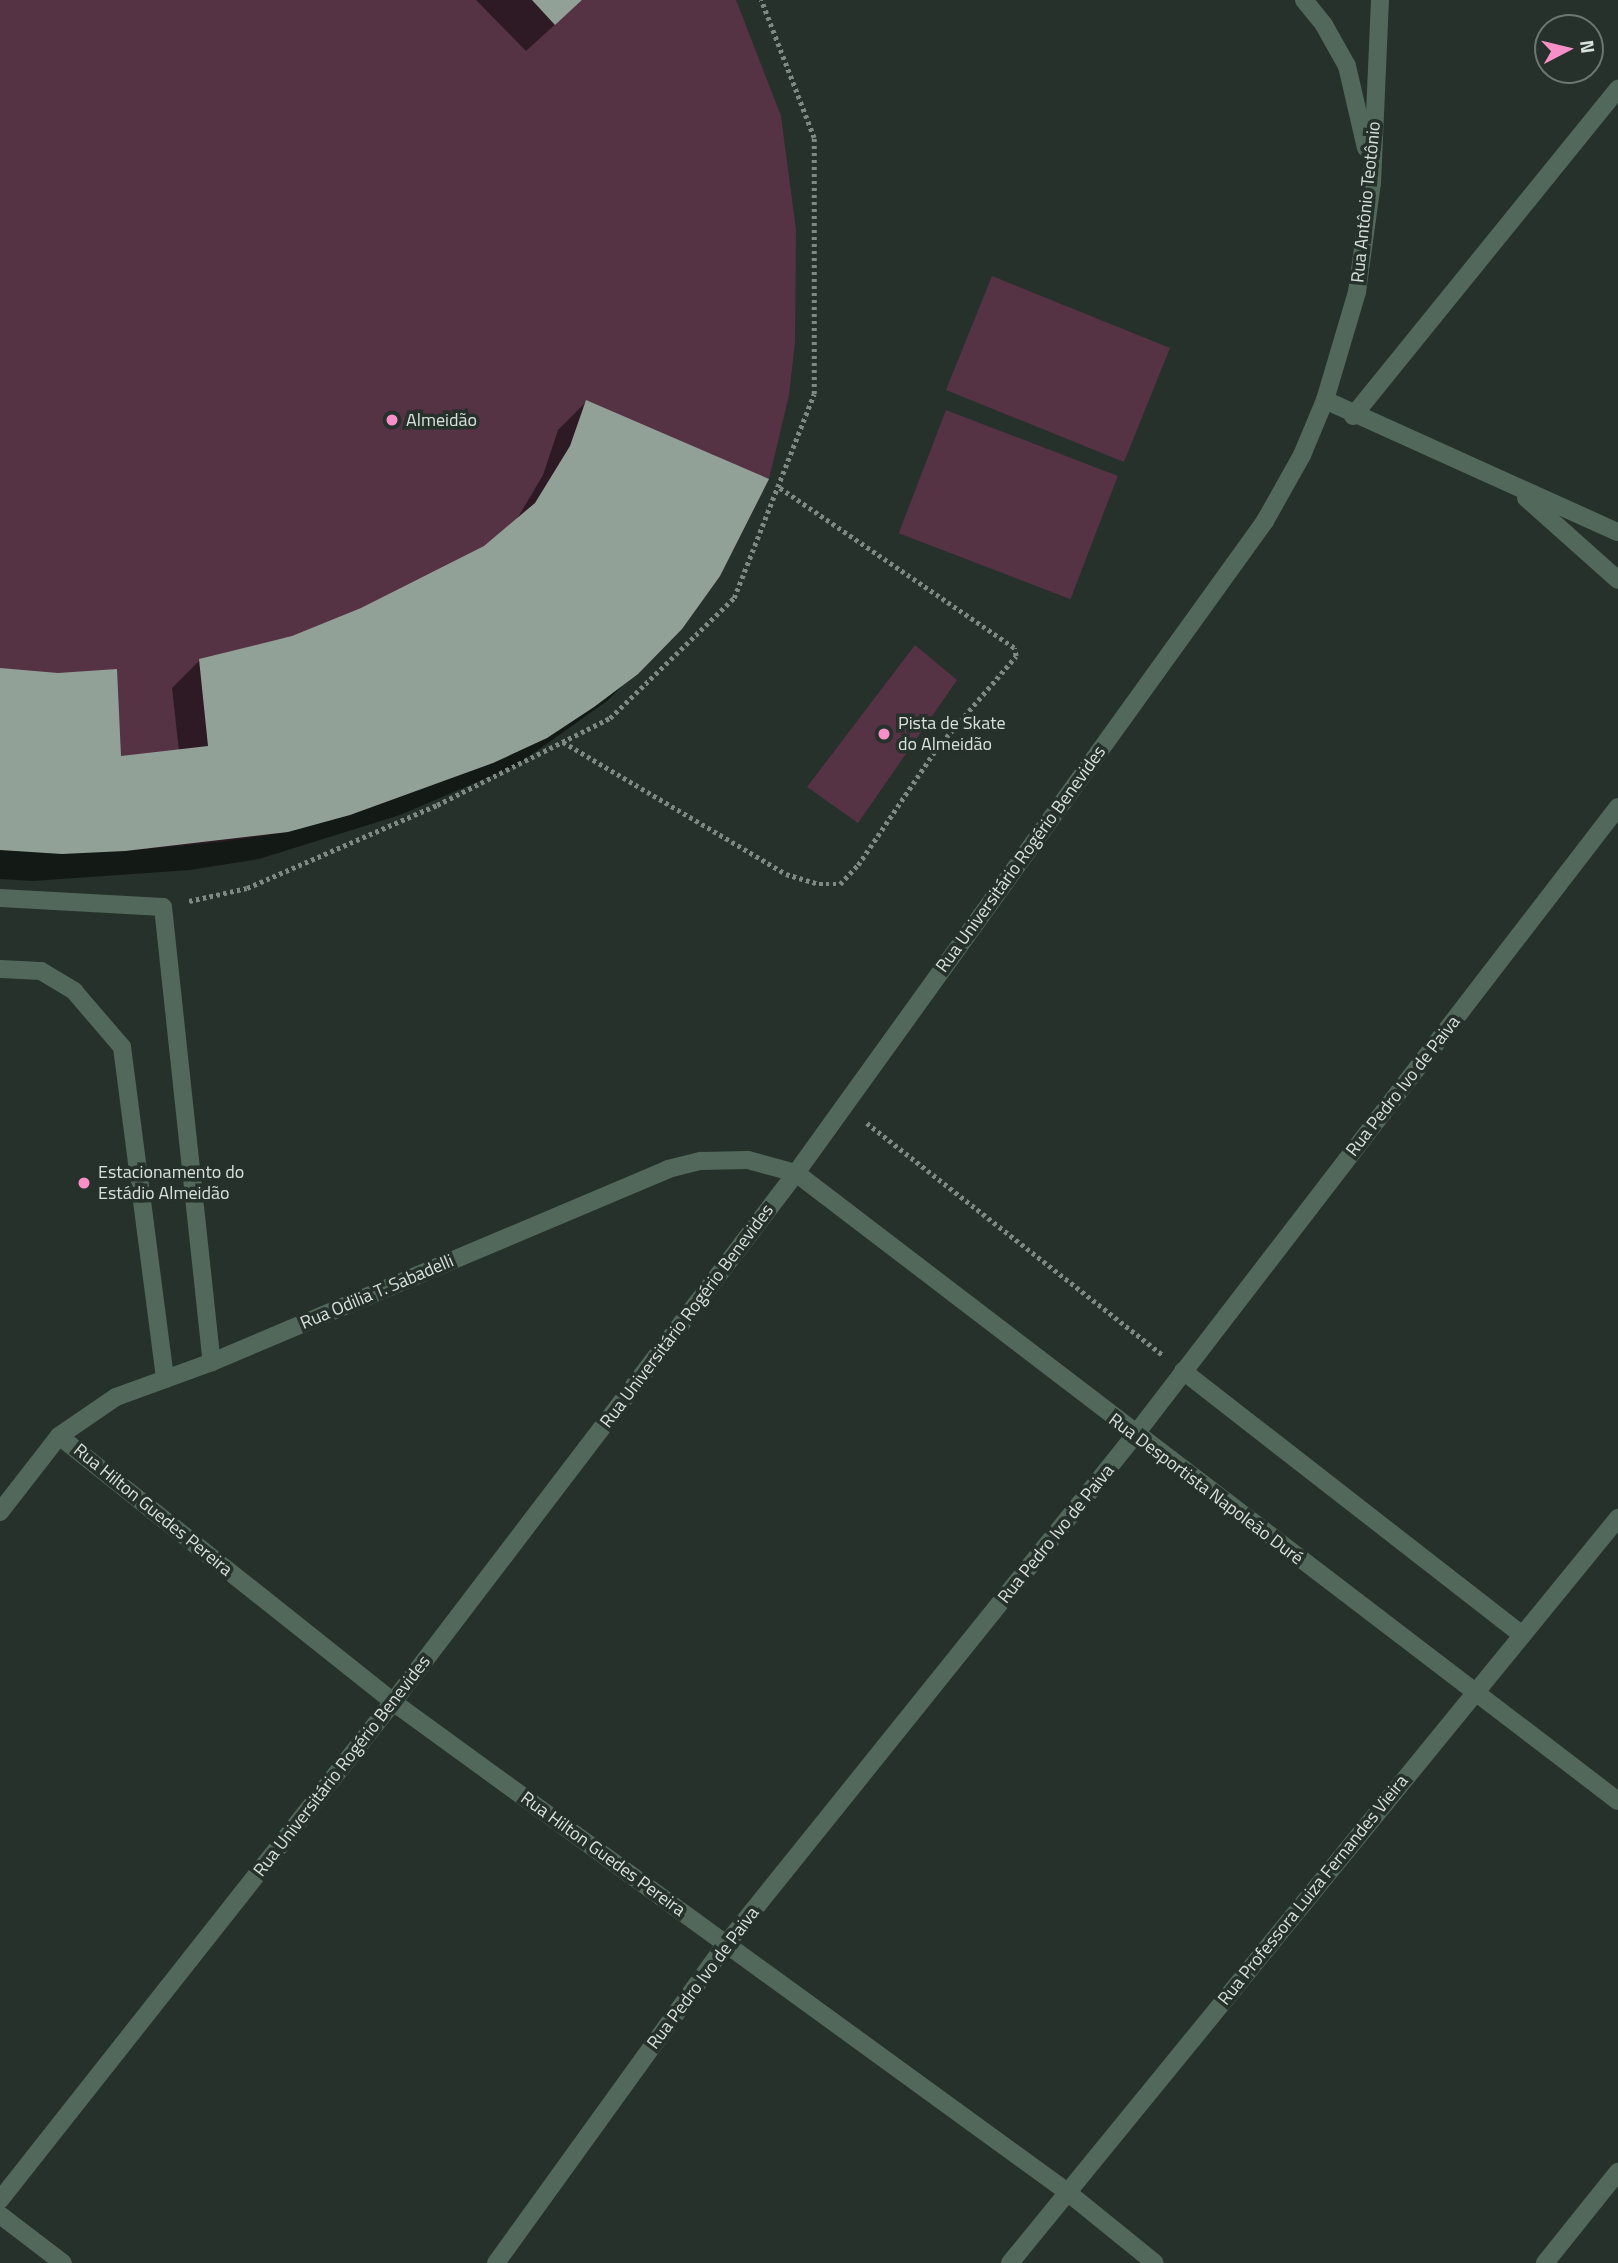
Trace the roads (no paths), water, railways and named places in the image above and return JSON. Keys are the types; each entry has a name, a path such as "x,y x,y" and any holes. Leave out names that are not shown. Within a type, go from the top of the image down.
{"street":[{"path":"1304,0 1324,24 1347,66 1372,183"},
{"name":"Rua Antônio Teotônio","path":"1325,400 1357,292 1372,183 1380,0"},
{"path":"1353,416 1618,89"},
{"path":"1325,400 1353,416 1618,532"},
{"name":"Rua Universitário Rogério Benevides","path":"0,2200 393,1702 796,1172 1265,521 1302,455 1325,400"},
{"path":"1513,486 1618,580"},
{"name":"Rua Pedro Ivo de Paiva","path":"496,2263 727,1943 1135,1435 1618,807"},
{"path":"0,898 163,907 212,1362"},
{"path":"0,970 41,971 74,991 122,1047 165,1379"},
{"name":"Rua Odilia T. Sabadelli","path":"0,1512 59,1436 116,1397 212,1362 668,1169 701,1161 748,1160 796,1172"},
{"name":"Rua Desportista Napoleão Duré","path":"796,1172 1135,1435 1618,1801"},
{"path":"1183,1371 1522,1634"},
{"name":"Rua Hilton Guedes Pereira","path":"59,1436 393,1702 1066,2192 1155,2263"},
{"name":"Rua Professora Luiza Fernandes Vieira","path":"1010,2263 1618,1518"},
{"path":"1545,2263 1618,2172"},
{"path":"0,2216 63,2263"}],"place":[{"name":"Almeidão","path":"392,420"},
{"name":"Pista de Skate do Almeidão","path":"884,734"},
{"name":"Estacionamento do Estádio Almeidão","path":"84,1183"}]}
